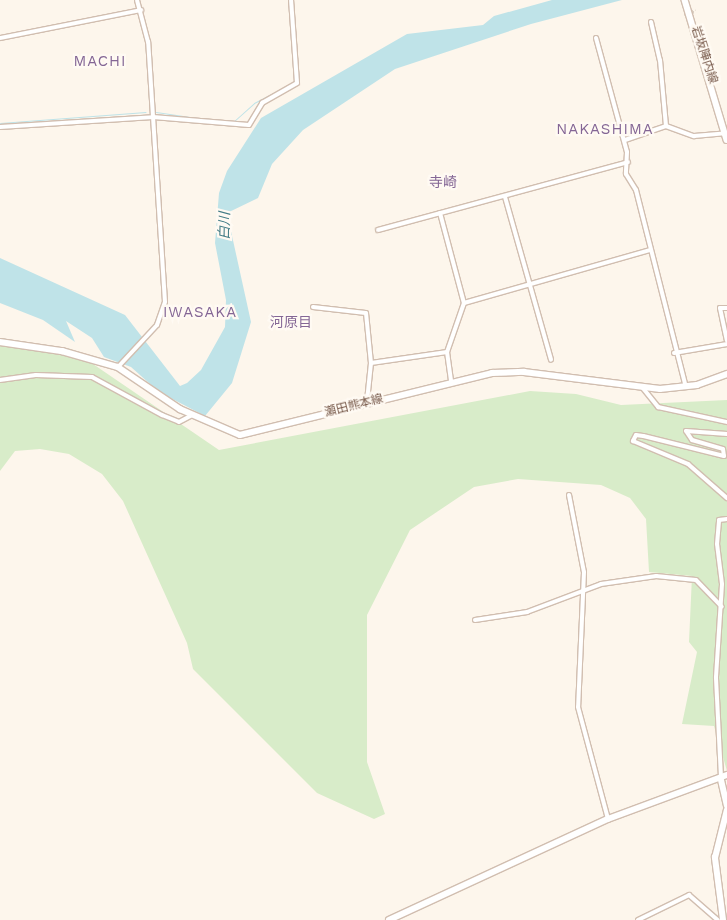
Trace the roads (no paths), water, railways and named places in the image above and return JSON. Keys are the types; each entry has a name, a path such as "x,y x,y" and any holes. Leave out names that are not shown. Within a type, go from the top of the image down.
{"main road":[{"name":"岩坂陣内線","path":"685,0 726,136"},
{"name":"瀬田熊本線","path":"0,342 62,351 119,365 192,415 227,433 251,435 367,402 451,382 510,371 642,387 686,387 727,374"},
{"path":"389,920 608,819 724,777 727,805"},
{"path":"722,920 715,858 727,810"}],"street":[{"path":"119,365 157,325 165,302 153,117 141,10 137,0"},
{"path":"0,127 153,117 248,125 262,104 296,86 291,0"},
{"path":"0,38 141,10"},
{"path":"651,22 660,60 666,126"},
{"path":"596,38 625,140 628,162 626,174 636,190 674,353 686,387"},
{"path":"625,140 666,126 694,136 726,136"},
{"path":"378,230 628,162"},
{"path":"505,197 552,360"},
{"path":"440,213 464,303 459,324 453,334 447,352 451,382"},
{"path":"464,303 650,250"},
{"path":"313,307 366,313 371,363 367,402"},
{"path":"727,308 720,308 727,340"},
{"path":"674,353 727,344"},
{"path":"371,363 447,352"},
{"path":"0,380 36,375 92,377 162,415 179,422 192,415"},
{"path":"642,387 658,408 727,422"},
{"path":"727,434 686,431 692,440 723,449 724,456 643,436 636,435 633,441 688,464 727,498"},
{"path":"569,495 584,590 578,708 608,819"},
{"path":"724,777 716,677 722,607 717,544 719,520 727,519"},
{"path":"474,620 527,612 584,590 630,578 678,576 703,584 722,607"},
{"path":"638,920 689,895 718,920"}],"water":[{"name":"白川","path":"552,0 622,0 531,24 395,69 303,130 272,164 258,198 227,213 251,322 232,383 205,416 159,392 131,367 104,357 92,338 66,321 75,342 43,320 0,303 0,258 125,315 180,386 187,383 201,370 225,327 226,300 215,243 219,193 227,171 261,118 407,34 483,25 494,16"}],"waterway":[{"path":"233,122 254,103 295,82"},
{"path":"0,123 146,112"},
{"path":"156,112 216,121"}],"tunnel":[{"path":"684,14 696,11"}],"district":[{"name":"MACHI","path":"100,62"},
{"name":"NAKASHIMA","path":"605,130"},
{"name":"寺崎","path":"443,182"},
{"name":"IWASAKA","path":"200,313"},
{"name":"河原目","path":"291,322"}]}
